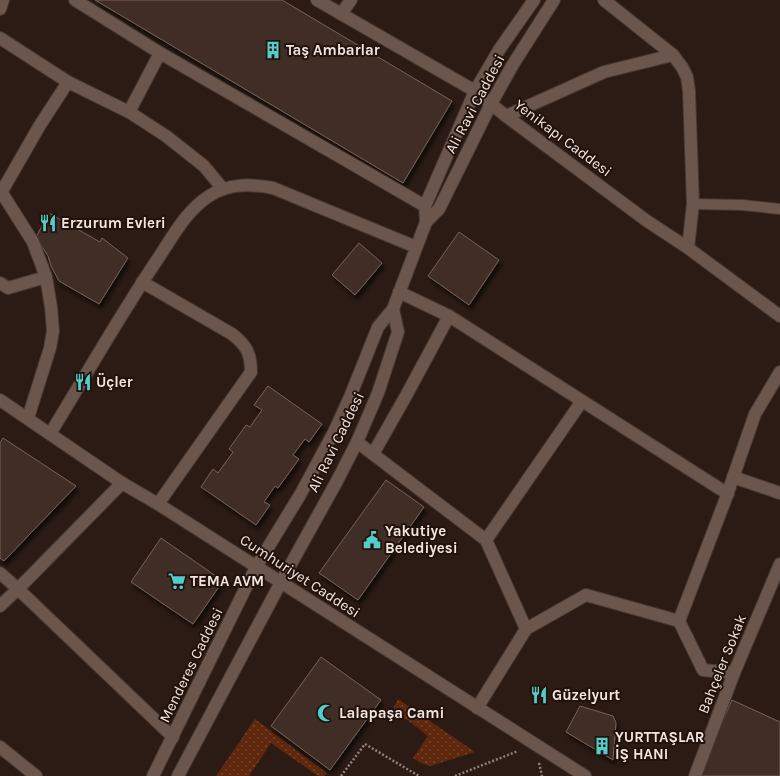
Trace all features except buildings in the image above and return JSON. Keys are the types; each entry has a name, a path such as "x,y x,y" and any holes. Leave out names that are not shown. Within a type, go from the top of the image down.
{"street":[{"path":"0,9 3,0"},
{"path":"75,0 160,53 424,206"},
{"name":"Yenikapı Caddesi","path":"317,0 476,91 506,116 647,221 688,248 780,316"},
{"path":"341,14 351,0"},
{"name":"Ali Ravi Caddesi","path":"426,222 424,206 476,91 499,50 534,0"},
{"name":"Ali Ravi Caddesi","path":"256,567 316,466 350,397 378,327 393,309 426,222 439,209 491,104 512,66 554,0"},
{"path":"604,0 673,55 682,67 686,77 689,91 693,204 688,248"},
{"path":"0,38 68,82 128,112 166,136 204,166 223,189"},
{"path":"128,112 160,53"},
{"path":"506,116 604,72 673,55"},
{"path":"28,418 50,348 53,332 51,307 46,277 33,242 1,190 68,82"},
{"path":"50,434 142,282 185,219 196,206 209,196 223,189 241,185 254,185 273,188 416,247"},
{"path":"0,283 8,288 46,277"},
{"path":"142,282 232,334 242,342 249,352 251,362 251,372 158,504"},
{"path":"399,292 449,316 728,494"},
{"name":"Ali Ravi Caddesi","path":"281,582 337,481 357,442 378,393 398,332 393,309"},
{"path":"373,454 449,316"},
{"path":"734,673 703,670 679,621 728,494 755,414 780,372"},
{"name":"Cumhuriyet Caddesi","path":"0,400 122,483 158,504 476,708 585,776"},
{"path":"486,540 582,401"},
{"path":"357,442 486,540 526,629"},
{"path":"733,477 780,493"},
{"path":"0,606 122,483"},
{"name":"Bahçeler Sokak","path":"695,776 734,673 780,564"},
{"name":"Menderes Caddesi","path":"153,776 256,567"},
{"path":"0,573 173,737"},
{"path":"178,776 281,582"},
{"path":"476,708 526,629 586,595 679,621"},
{"path":"0,747 36,776"}],"lane":[{"path":"693,204 742,205 780,209"}],"path":[{"path":"341,776 365,744 419,776"},
{"path":"455,776 534,744 542,776"}],"shaded area":[{"path":"398,699 475,752 430,766 413,758 428,736 393,709"},
{"path":"255,719 327,773 324,776 318,776 271,743 249,776 216,776"}],"place":[{"name":"Taş Ambarlar","path":"273,50"},
{"name":"Erzurum Evleri","path":"48,223"},
{"name":"Üçler","path":"83,382"},
{"name":"Yakutiye Belediyesi","path":"372,540"},
{"name":"TEMA AVM","path":"177,581"},
{"name":"Güzelyurt","path":"539,695"},
{"name":"Lalapaşa Cami","path":"326,713"},
{"name":"YURTTAŞLAR İŞ HANI","path":"602,746"}]}
